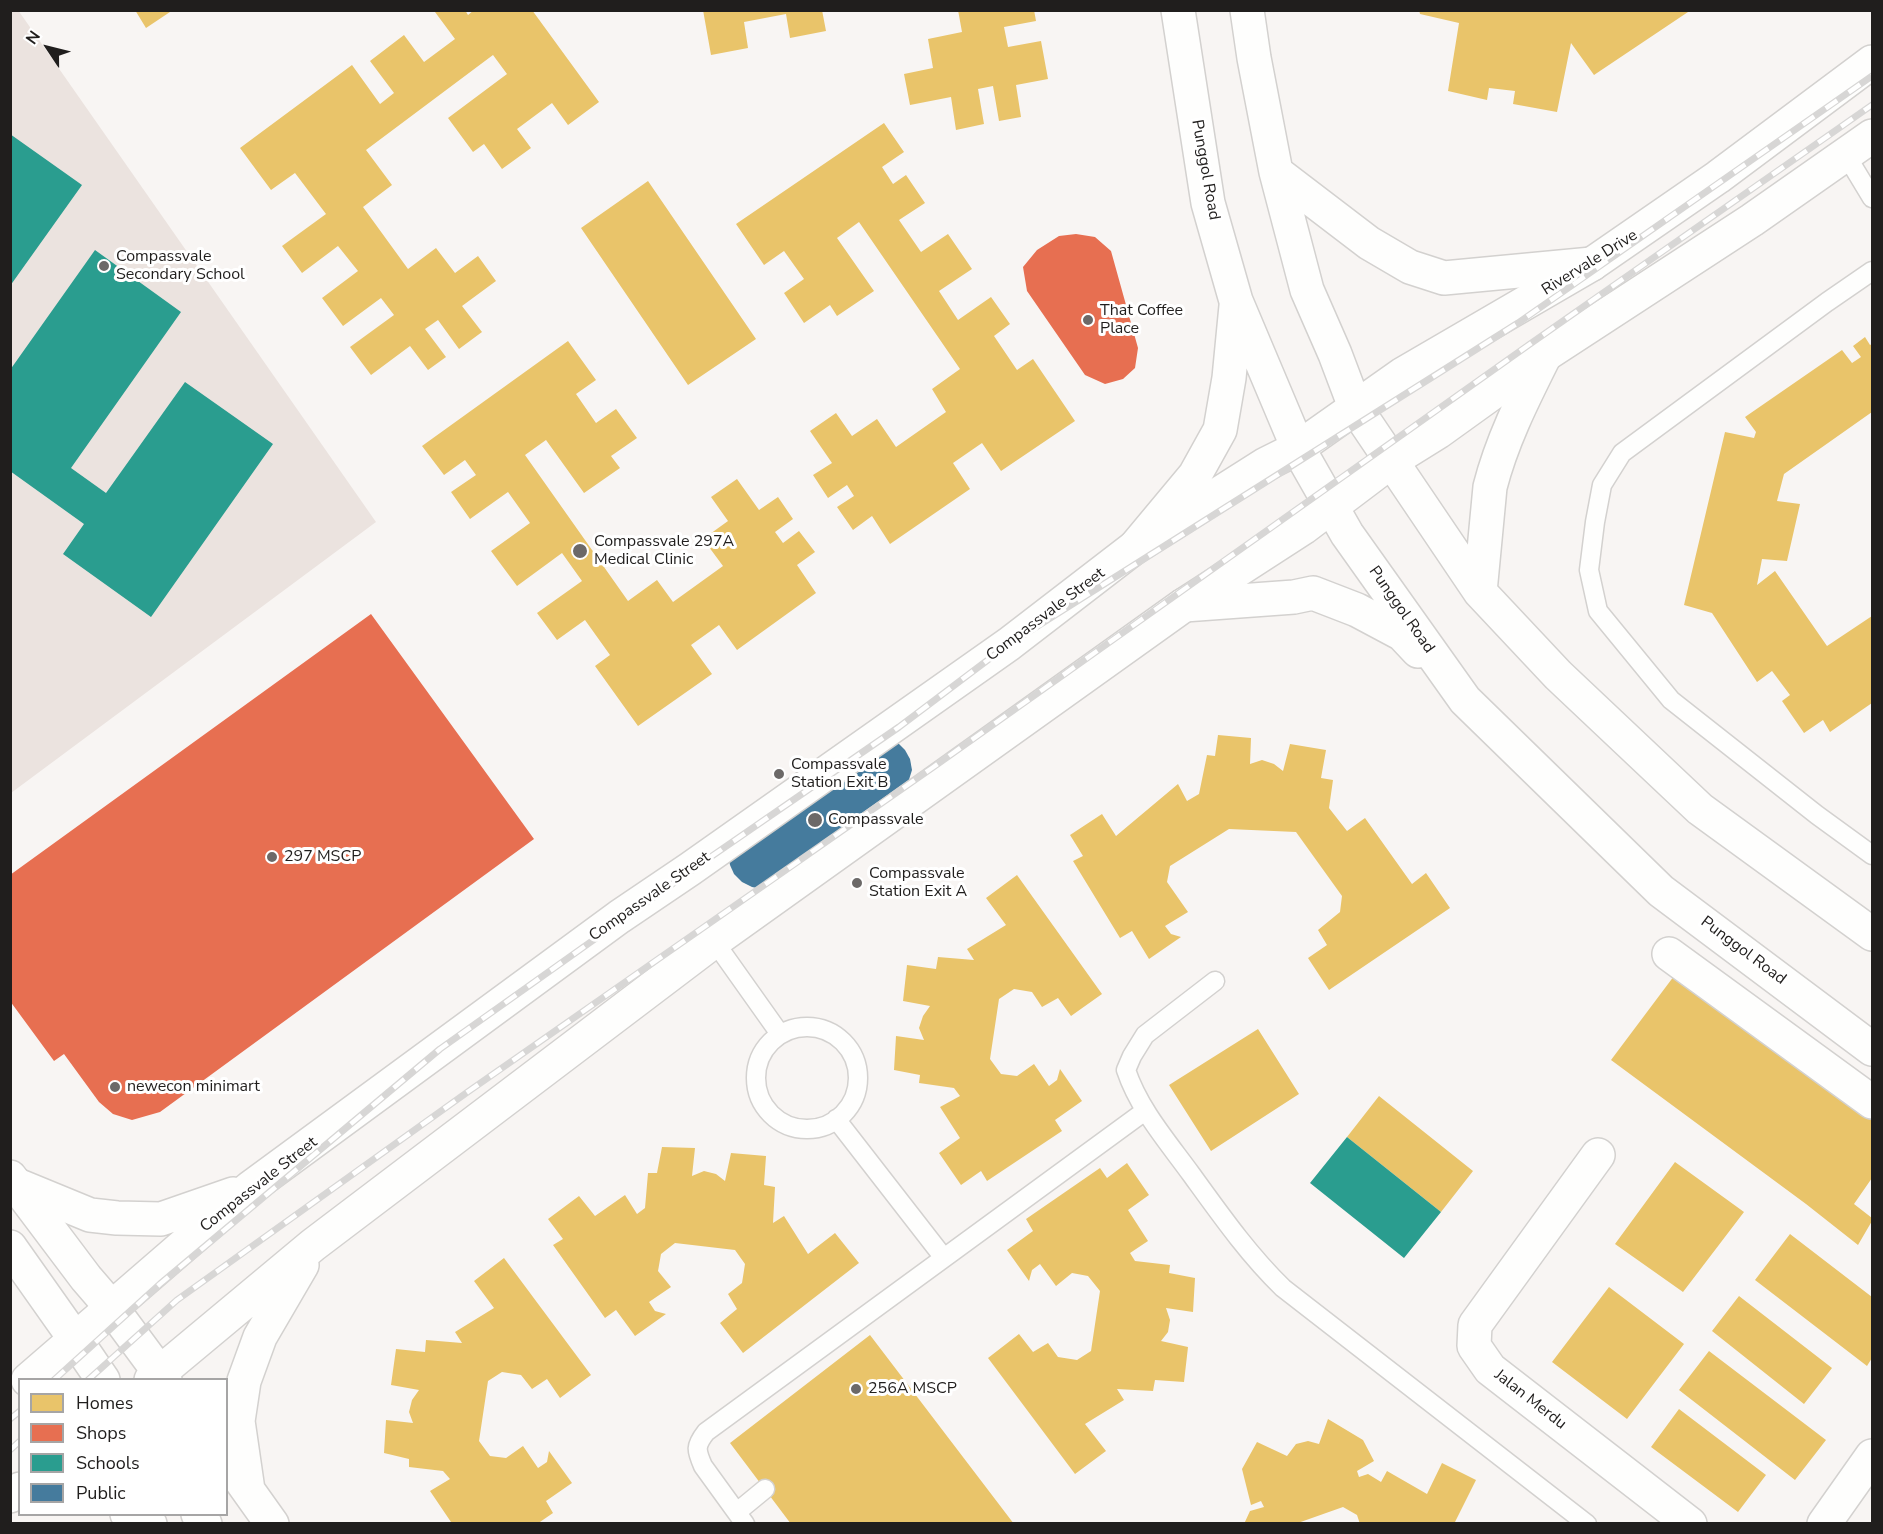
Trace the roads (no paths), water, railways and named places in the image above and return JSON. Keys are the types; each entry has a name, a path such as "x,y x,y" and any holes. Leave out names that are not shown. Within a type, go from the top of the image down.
{"street":[{"name":"Punggol Road","path":"1178,10 1208,203 1236,301 1298,448 1347,534 1465,700 1661,891 1872,1049"},
{"path":"1247,10 1276,171 1307,290 1355,407 1393,460 1480,592 1558,675 1700,809 1872,934"},
{"name":"Rivervale Drive","path":"1298,448 1403,374 1592,264 1718,177 1872,62"},
{"path":"14,1181 86,1278 111,1307 159,1377 314,1245 714,941 1185,605 1303,528 1393,460 1438,432 1545,355 1752,220 1872,136"},
{"path":"1276,171 1369,243 1410,267 1444,278 1592,264"},
{"path":"1135,548 1195,475 1220,430 1230,378 1236,301"},
{"path":"1480,592 1493,475 1514,416 1545,355"},
{"name":"Compassvale Street","path":"30,1378 250,1188 620,917 1009,644 1135,548 1266,464 1298,448"},
{"path":"1185,605 1294,597 1313,593 1357,610 1402,634 1465,700"},
{"path":"1708,982 1734,945"},
{"path":"1669,954 1872,1102"},
{"name":"Jalan Merdu","path":"1598,1155 1475,1325 1474,1346 1490,1369 1690,1524"},
{"path":"14,1181 90,1215 117,1218 161,1219 250,1188"},
{"path":"248,1490 238,1421 244,1381 260,1337 314,1245"},
{"path":"10,1247 103,1378"},
{"path":"1824,1524 1872,1456"},
{"path":"228,1464 272,1524"},
{"path":"130,1516 150,1524"}],"lane":[{"path":"1846,155 1872,198"},
{"path":"1872,271 1622,453 1602,485 1589,570 1598,611 1671,700 1817,815 1872,855"},
{"path":"714,941 780,1034"},
{"path":"1215,981 1145,1035 1132,1056 1126,1070 1145,1111 1242,1243 1283,1288 1587,1524"},
{"path":"798,1027 818,1028 836,1035 849,1049 857,1067 857,1086 850,1104 836,1119 820,1127 802,1128 785,1124 770,1113 760,1098 756,1081 758,1063 766,1046 780,1034 798,1027"},
{"path":"765,1490 741,1518 703,1466 698,1455 699,1440 706,1432 1145,1111"},
{"path":"836,1119 944,1258"}],"railway":[{"path":"56,1378 160,1284 440,1049 699,865 899,727 1009,644 1518,323 1872,76"},
{"path":"90,1378 177,1300 469,1091 932,768 1530,344 1872,105"},
{"path":"10,1419 18,1413"},
{"path":"10,1450 18,1443"}],"place":[{"name":"Compassvale Secondary School","path":"104,266"},
{"name":"That Coffee Place","path":"1088,320"},
{"name":"Compassvale 297A Medical Clinic","path":"580,551"},
{"name":"Compassvale Station Exit B","path":"779,774"},
{"name":"Compassvale","path":"815,820"},
{"name":"297 MSCP","path":"272,857"},
{"name":"Compassvale Station Exit A","path":"857,883"},
{"name":"newecon minimart","path":"115,1087"},
{"name":"256A MSCP","path":"856,1389"}]}
